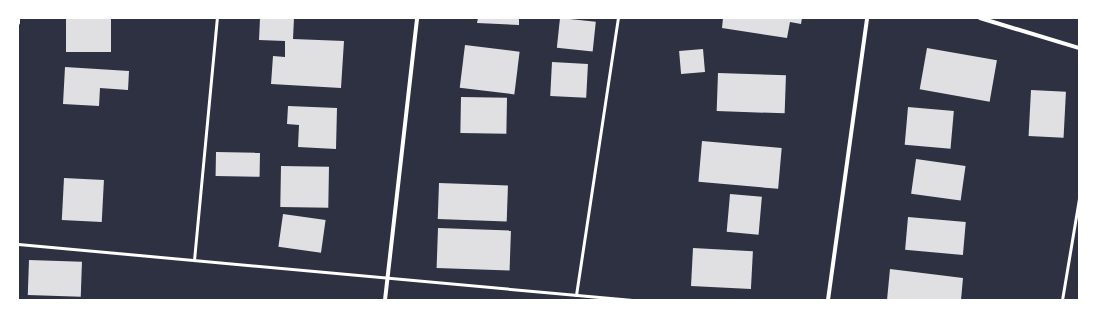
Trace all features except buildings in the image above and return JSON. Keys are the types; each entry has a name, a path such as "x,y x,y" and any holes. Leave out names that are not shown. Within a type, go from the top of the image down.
{"street":[{"path":"18,18 18,23"},
{"path":"385,300 417,18"},
{"path":"828,300 867,18"},
{"path":"980,18 1079,48"}],"lane":[{"path":"194,260 217,18"},
{"path":"576,295 618,18"},
{"path":"1062,300 1079,198"},
{"path":"18,244 632,300"}]}
